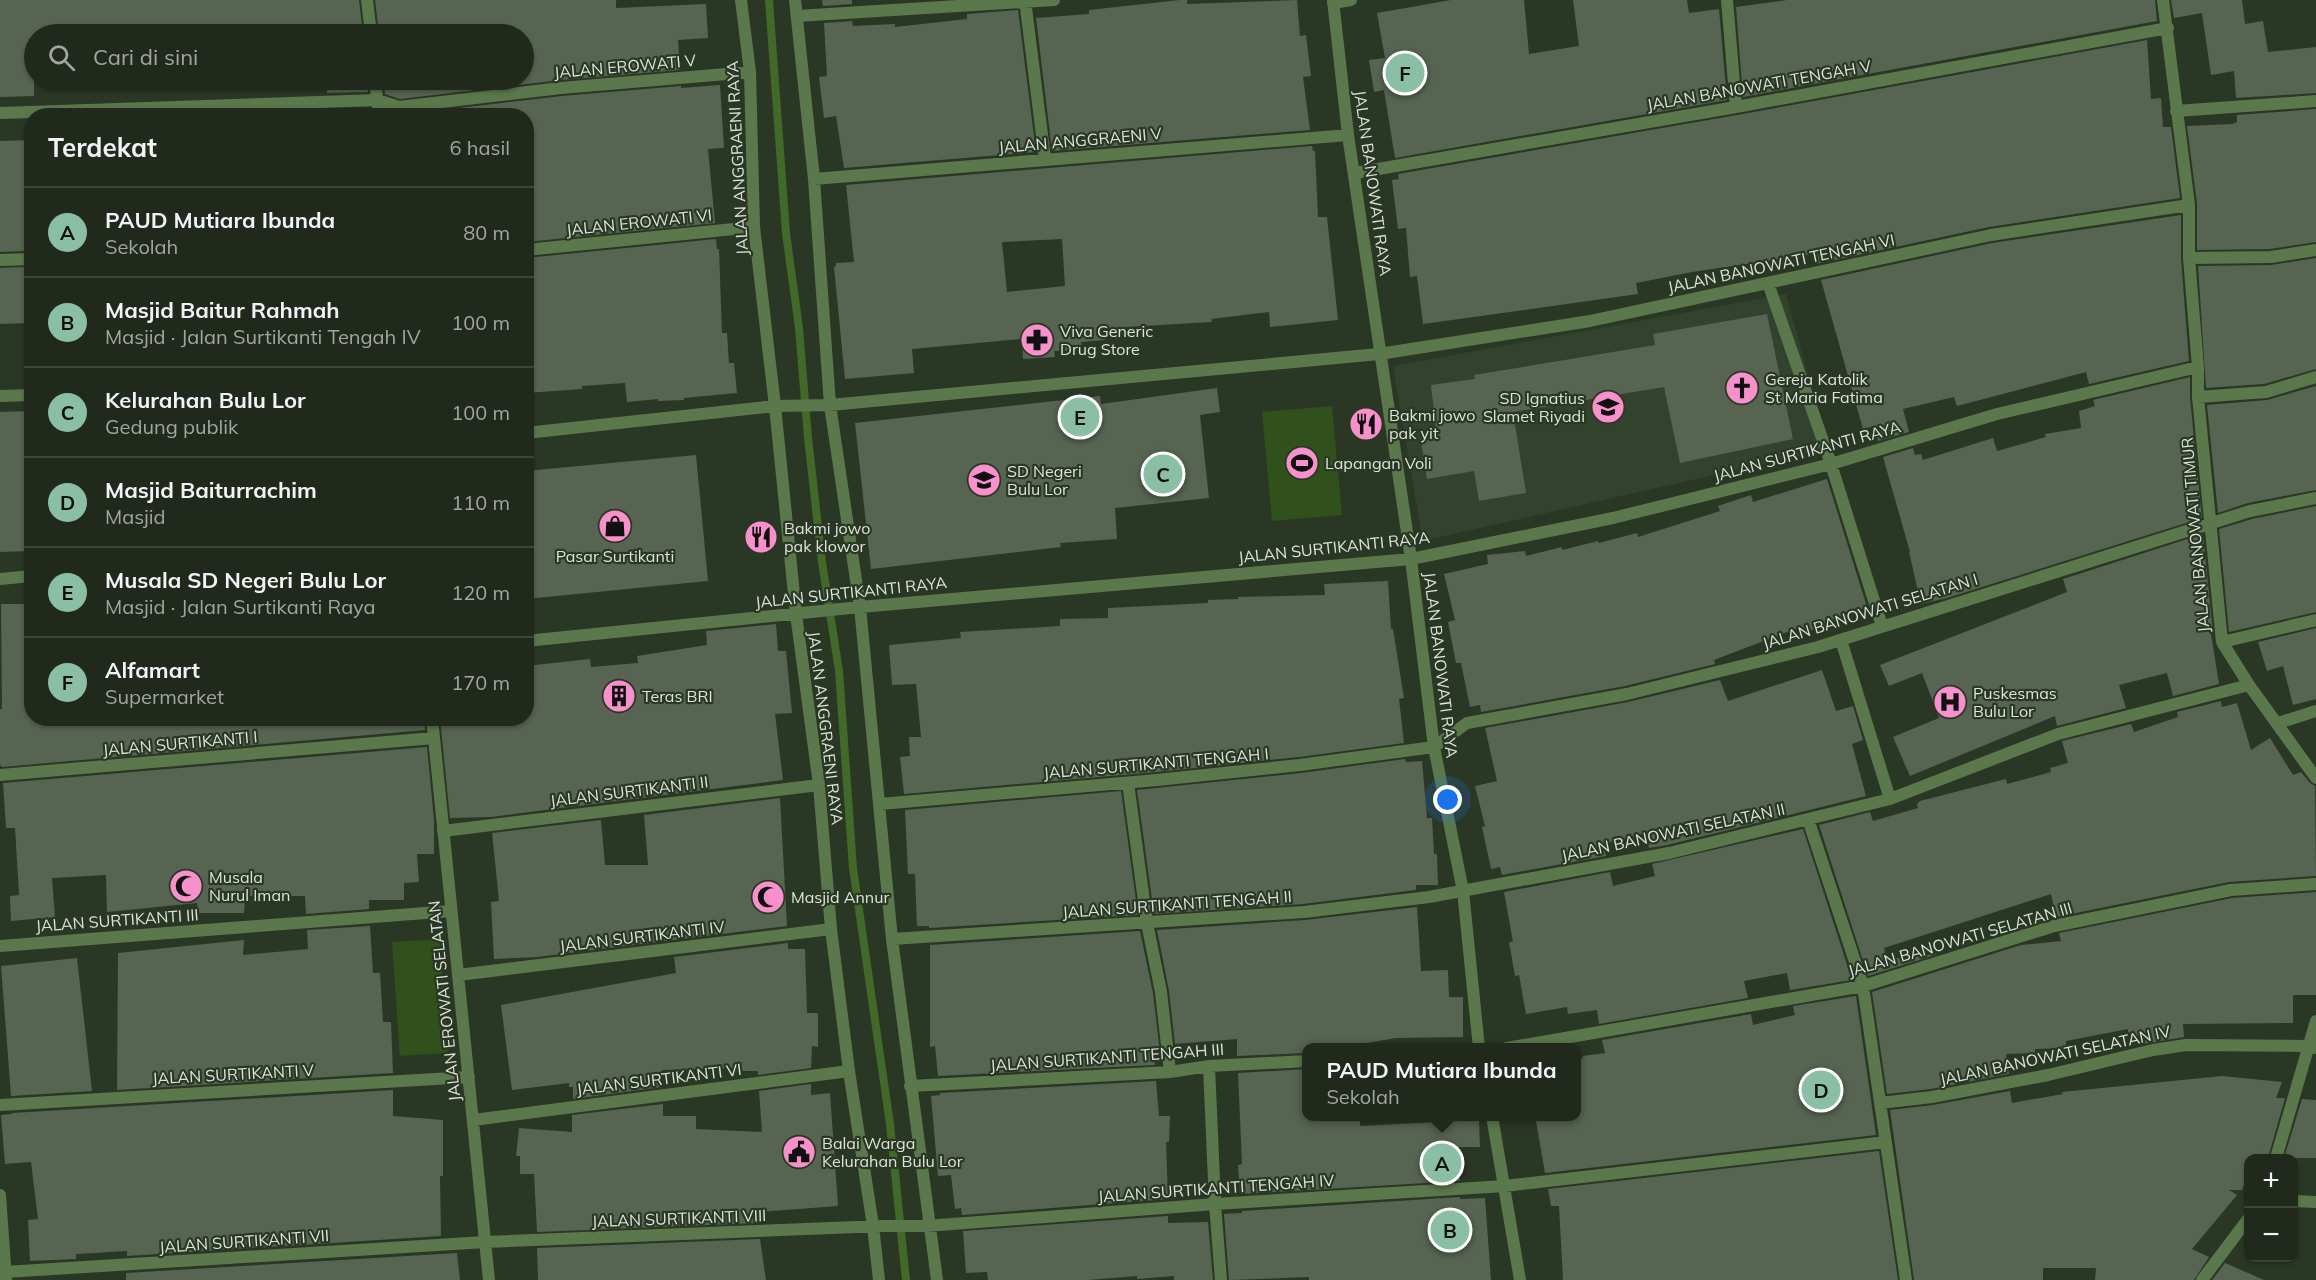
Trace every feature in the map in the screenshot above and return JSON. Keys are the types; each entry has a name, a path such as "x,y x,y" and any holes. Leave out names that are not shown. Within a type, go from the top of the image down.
{"street":[{"path":"367,0 370,24"},
{"name":"JALAN ANGGRAENI RAYA","path":"741,0 750,72 754,226 779,406 819,785 831,929 849,1071 877,1226 879,1280"},
{"path":"795,0 814,179 825,405 855,608 880,804 892,939 928,1226 937,1280"},
{"path":"796,16 1054,0"},
{"path":"1333,1 1352,0"},
{"path":"1727,0 1736,107"},
{"name":"JALAN BANOWATI TIMUR","path":"2163,0 2189,205 2189,258 2198,367 2198,397 2222,642 2249,685 2316,778"},
{"path":"1025,1 1045,159"},
{"name":"JALAN BANOWATI RAYA","path":"1333,1 1348,135 1356,173 1379,354 1411,559 1434,747 1463,891 1479,1043"},
{"name":"JALAN BANOWATI TENGAH V","path":"1356,173 1736,107 2168,28"},
{"name":"JALAN EROWATI V","path":"145,108 377,100 399,107 561,88 750,72"},
{"path":"376,90 378,108"},
{"path":"2176,111 2316,101"},
{"name":"JALAN EROWATI V","path":"0,113 24,112"},
{"name":"JALAN ANGGRAENI V","path":"814,179 1348,135"},
{"name":"JALAN BANOWATI TENGAH VI","path":"1379,354 1590,321 1990,235 2189,205"},
{"name":"JALAN EROWATI VI","path":"534,249 754,226"},
{"path":"2189,258 2271,257 2316,250"},
{"path":"0,260 24,259"},
{"path":"1768,283 1831,464 1882,626"},
{"path":"534,432 779,406 825,405 1379,354"},
{"name":"JALAN SURTIKANTI RAYA","path":"534,640 855,608 1411,559 1613,518 1831,464 1997,414 2198,367"},
{"path":"2198,397 2266,392 2316,377"},
{"path":"0,396 24,395"},
{"name":"JALAN BANOWATI SELATAN I","path":"1434,747 1467,723 1627,694 1841,640 2212,523 2250,512 2316,498"},
{"path":"0,579 24,577"},
{"path":"2222,642 2316,620"},
{"path":"1841,640 1890,799"},
{"name":"JALAN BANOWATI SELATAN II","path":"1463,891 1669,853 1890,799 2058,734 2249,685"},
{"path":"2278,723 2316,711"},
{"name":"JALAN EROWATI SELATAN","path":"433,726 489,1280"},
{"name":"JALAN SURTIKANTI I","path":"0,776 434,738"},
{"name":"JALAN SURTIKANTI TENGAH I","path":"880,804 1128,783 1300,765 1434,747"},
{"path":"1128,783 1148,923 1161,992 1170,1072"},
{"name":"JALAN SURTIKANTI II","path":"443,831 819,785"},
{"path":"1808,819 1863,986 1906,1280"},
{"name":"JALAN BANOWATI SELATAN III","path":"1530,1043 1863,986 2054,926 2231,890 2316,884"},
{"name":"JALAN SURTIKANTI TENGAH II","path":"892,939 1304,912 1463,891"},
{"name":"JALAN SURTIKANTI III","path":"0,946 451,911"},
{"name":"JALAN SURTIKANTI IV","path":"458,975 831,929"},
{"path":"2277,1154 2312,1047 2316,1021"},
{"name":"JALAN BANOWATI SELATAN IV","path":"1880,1103 1932,1097 2025,1080 2153,1050 2186,1045 2312,1047"},
{"name":"JALAN SURTIKANTI TENGAH III","path":"910,1086 1170,1072 1209,1066 1302,1061"},
{"path":"1209,1066 1221,1280"},
{"name":"JALAN SURTIKANTI VI","path":"473,1120 849,1071"},
{"name":"JALAN SURTIKANTI V","path":"0,1105 469,1077"},
{"path":"1493,1121 1520,1280"},
{"path":"1505,1186 1886,1142"},
{"name":"JALAN SURTIKANTI TENGAH IV","path":"877,1226 928,1226 1215,1204 1505,1186"},
{"path":"0,1195 6,1276"},
{"path":"2298,1201 2316,1202"},
{"path":"2202,1280 2244,1224"},
{"name":"JALAN SURTIKANTI VIII","path":"485,1242 877,1226"},
{"name":"JALAN SURTIKANTI VII","path":"6,1276 485,1242"}],"shaded area":[{"name":"SD Ignatius Slamet Riyadi","path":"1786,294 1828,449 1423,541 1393,366"}],"green space":[{"name":"Lapangan Voli","path":"1332,406 1342,515 1272,521 1262,412"},
{"path":"440,939 448,1053 400,1056 392,942"}],"building":[{"path":"0,0 359,0 362,24 24,24 24,90 34,90 34,96 0,97"},
{"path":"375,0 616,0 616,8 706,4 708,38 678,40 680,70 534,83 534,24 378,24"},
{"path":"822,0 852,0 852,4 823,6"},
{"path":"1187,0 1187,4 1297,0 1300,36 1306,35 1311,76 1303,77 1310,130 1052,151 1036,18 1089,14 1089,10"},
{"path":"1451,0 1524,0 1529,54 1579,46 1573,0 1687,0 1689,13 1719,9 1727,100 1395,158 1384,90 1374,92 1369,60 1385,58 1377,13"},
{"path":"1787,0 2155,0 2157,21 1743,97 1736,7"},
{"path":"2171,0 2242,0 2245,24 2263,21 2268,52 2316,47 2316,93 2236,98 2234,71 2211,75 2202,13 2174,18"},
{"path":"1018,10 1036,152 844,168 836,116 824,118 819,77 827,76 824,23 852,21 853,26 895,24 895,27 967,19 967,14"},
{"path":"2147,40 2151,99 2161,98 2163,127 2171,127 2180,198 1989,227 1816,264 1814,254 1692,272 1636,283 1638,294 1423,324 1417,276 1410,277 1406,228 1398,229 1392,180 1399,179 1398,174"},
{"path":"720,85 724,148 708,149 715,223 534,241 534,108 460,108 562,96 681,86 681,88"},
{"path":"327,90 368,90 368,92 327,93"},
{"path":"384,90 476,90 400,99 385,94"},
{"path":"2316,109 2316,242 2270,249 2197,250 2197,204 2187,126 2232,124 2237,122 2237,115"},
{"path":"24,140 24,251 0,252 0,141"},
{"path":"1312,146 1315,151 1318,217 1327,217 1338,320 1270,327 1269,312 1211,319 1212,322 1126,327 1105,330 1105,340 1081,342 1082,350 1054,351 1055,357 1023,359 1022,339 912,349 914,373 845,379 834,267 836,263 854,262 846,185","holes":["1062,239 1065,286 1007,292 1002,242"]},
{"path":"2181,215 2181,259 2189,361 2089,384 2086,372 1957,406 1954,397 1903,409 1909,432 1878,441 1874,426 1863,429 1821,280 1992,243"},
{"path":"716,239 717,249 719,249 722,333 727,333 729,363 734,363 737,393 684,398 684,400 658,401 658,399 627,402 625,383 534,392 534,257"},
{"path":"2316,258 2316,369 2264,384 2206,388 2198,266 2271,265"},
{"path":"24,267 24,323 0,324 0,268"},
{"path":"1767,314 1793,439 1680,463 1664,387 1513,412 1526,493 1479,501 1474,471 1427,479 1421,441 1437,438 1431,385 1475,379 1474,375 1655,345 1653,334"},
{"path":"2190,377 2202,518 1947,598 1921,604 1910,552 1883,457 1913,448 1915,455 1921,454 1923,460 1993,438 1997,451 2046,437 2045,434 2081,428 2079,411 2095,406 2093,400"},
{"path":"2316,386 2316,490 2248,503 2218,513 2207,405 2267,400"},
{"name":"SD Negeri Bulu Lor","path":"1217,388 1220,412 1200,415 1209,498 1115,508 1117,539 1060,543 1061,547 871,569 855,423 1100,396 1101,404"},
{"path":"24,411 24,551 0,552 0,412"},
{"name":"Pasar Surtikanti","path":"696,455 708,581 534,598 534,470"},
{"path":"1827,479 1867,607 1832,620 1833,623 1800,634 1798,628 1714,660 1715,664 1625,686 1481,712 1480,705 1470,707 1461,663 1456,663 1448,622 1455,620 1444,574 1488,564 1487,555 1525,551 1526,556 1562,547 1562,550 1598,541 1599,543 1637,533 1638,537 1720,511 1718,506 1751,495 1753,502"},
{"path":"2316,506 2316,612 2229,632 2219,529 2252,519"},
{"path":"2203,534 2213,634 2211,634 2219,684 2173,696 2167,673 2119,685 2126,708 2057,726 2055,716 1910,776 1893,737 1939,718 1922,673 1889,686 1880,665 2067,592 2063,579"},
{"path":"1388,581 1391,629 1393,629 1404,698 1399,699 1404,743 1156,772 904,794 900,757 910,756 909,737 921,737 916,684 892,685 889,645 961,638 960,632 1060,626 1060,619 1108,618 1108,608 1208,603 1208,600 1238,599 1238,597 1325,595 1324,584"},
{"path":"1,604 24,604 24,726 425,726 425,730 2,767 0,765 0,709 2,709"},
{"path":"776,624 778,651 786,651 792,713 775,714 783,780 491,817 450,818 441,726 534,726 534,665 590,659 591,667 638,663 637,656 707,645 706,631"},
{"path":"2316,628 2316,699 2293,705 2283,666 2267,671 2258,642"},
{"path":"1822,670 1836,711 1853,706 1863,740 1852,744 1866,796 1667,845 1649,848 1646,833 1603,844 1606,856 1502,875 1500,867 1491,869 1482,827 1485,826 1475,786 1497,781 1485,728 1628,702 1720,680 1728,701"},
{"path":"2221,701 2222,707 2237,703 2251,750 2270,738 2293,775 2301,772 2315,786 2316,876 2229,882 2056,917 2051,894 1884,948 1886,959 1938,954 1868,976 1819,825 1870,812 1873,821 1918,808 1917,804 1920,801 2006,779 2007,784 2051,772 2050,768 2068,763 2062,741 2131,724 2134,732 2178,717 2177,712"},
{"path":"427,747 434,820 434,854 417,854 419,882 404,883 404,900 369,900 369,909 306,914 305,896 245,896 244,913 198,913 197,903 107,912 106,875 52,878 55,917 11,921 10,896 19,895 15,828 6,828 3,783"},
{"path":"1405,759 1406,762 1422,761 1427,818 1432,818 1434,854 1437,854 1438,885 1416,885 1416,890 1303,904 1154,914 1137,790 1301,773"},
{"path":"1121,791 1138,915 929,928 929,926 917,926 915,874 908,874 905,810"},
{"path":"780,798 787,926 537,957 494,959 491,902 499,901 492,833 601,820 605,865 648,865 644,815"},
{"path":"1803,829 1852,980 1790,990 1787,973 1744,981 1748,998 1599,1024 1597,1010 1568,1014 1567,1007 1526,1014 1519,975 1515,976 1509,942 1513,942 1504,892 1610,872 1613,886 1655,876 1652,864"},
{"path":"2316,892 2316,995 2293,995 2293,1023 2183,1024 2184,1037 2137,1045 2136,1035 2128,1036 2128,1029 2066,1041 2066,1048 2035,1049 2035,1053 2006,1054 2009,1074 1931,1089 1887,1094 1872,992 2021,945 2061,941 2059,933 2232,898"},
{"path":"1417,907 1421,971 1448,970 1449,997 1463,997 1463,1037 1396,1038 1367,1043 1302,1043 1302,1053 1237,1056 1237,1039 1175,1044 1169,991 1157,930 1305,920"},
{"path":"370,926 373,973 380,973 383,1022 391,1022 393,1073 117,1090 118,953 244,940 243,955 308,949 307,930"},
{"path":"1140,931 1153,993 1161,1061 1155,1062 1155,1065 938,1076 935,1046 930,1047 930,945"},
{"path":"788,943 788,949 805,949 807,1013 818,1013 818,1047 812,1046 811,1068 758,1075 758,1071 738,1071 738,1068 662,1070 662,1087 573,1099 573,1087 569,1087 569,1083 512,1090 501,1005 676,973 674,957"},
{"path":"77,958 92,1091 11,1096 1,966"},
{"path":"1856,996 1876,1135 1545,1173 1536,1121 1581,1121 1581,1058 1583,1056 1605,1053 1602,1040 1751,1014 1753,1025 1795,1015 1793,1006"},
{"path":"1302,1069 1302,1121 1360,1121 1360,1126 1479,1121 1480,1147 1459,1147 1460,1181 1240,1194 1238,1165 1242,1164 1238,1073"},
{"path":"2222,1076 2282,1082 2276,1098 2285,1098 2269,1154 2244,1154 2242,1190 2229,1190 2237,1195 2192,1249 2209,1257 2194,1280 2095,1280 2096,1268 2043,1268 2043,1280 1914,1280 1890,1110 2010,1091 2012,1103 2063,1094 2062,1092"},
{"path":"1156,1081 1159,1116 1170,1116 1169,1142 1166,1142 1168,1199 962,1215 961,1208 955,1209 951,1175 938,1176 931,1096 940,1095 940,1093"},
{"path":"811,1084 811,1095 830,1093 838,1206 757,1212 758,1223 537,1232 534,1174 520,1174 520,1156 516,1156 519,1128 572,1132 572,1115 663,1104 663,1116 696,1116 696,1129 762,1132 759,1091"},
{"path":"393,1090 393,1116 443,1120 443,1176 440,1176 441,1236 127,1256 127,1251 76,1254 76,1259 30,1261 28,1220 38,1219 31,1162 5,1164 1,1115"},
{"path":"2302,1099 2316,1100 2316,1158 2298,1158 2298,1154 2285,1154"},
{"path":"1879,1151 1898,1280 1563,1280 1559,1206 1551,1206 1548,1189"},
{"path":"1460,1197 1460,1199 1485,1198 1491,1280 1309,1280 1309,1277 1229,1280 1224,1214"},
{"path":"1168,1216 1168,1223 1208,1222 1213,1280 1174,1280 1174,1276 1137,1279 1137,1276 1088,1280 988,1280 987,1272 966,1273 963,1231"},
{"path":"760,1239 766,1280 538,1280 537,1248"},
{"path":"457,1253 460,1280 126,1280 126,1273"},
{"path":"2225,1263 2264,1280 2212,1280"}],"waterway":[{"path":"769,0 786,233 799,328 808,438 822,562 839,671 853,868 890,1124 906,1280"}],"place":[{"name":"Alfamart","path":"1405,73"},
{"name":"Viva Generic Drug Store","path":"1037,340"},
{"name":"Gereja Katolik St Maria Fatima","path":"1742,388"},
{"name":"SD Ignatius Slamet Riyadi","path":"1608,407"},
{"name":"Musala SD Negeri Bulu Lor","path":"1080,417"},
{"name":"Bakmi jowo pak yit","path":"1366,424"},
{"name":"Lapangan Voli","path":"1302,463"},
{"name":"Kelurahan Bulu Lor","path":"1163,474"},
{"name":"SD Negeri Bulu Lor","path":"984,480"},
{"name":"Pasar Surtikanti","path":"615,526"},
{"name":"Bakmi jowo pak klowor","path":"761,537"},
{"name":"Teras BRI","path":"619,696"},
{"name":"Puskesmas Bulu Lor","path":"1950,702"},
{"name":"Musala Nurul Iman","path":"186,886"},
{"name":"Masjid Annur","path":"768,897"},
{"name":"Masjid Baiturrachim","path":"1821,1090"},
{"name":"Balai Warga Kelurahan Bulu Lor","path":"799,1152"},
{"name":"PAUD Mutiara Ibunda","path":"1442,1163"},
{"name":"Masjid Baitur Rahmah","path":"1450,1230"}]}
